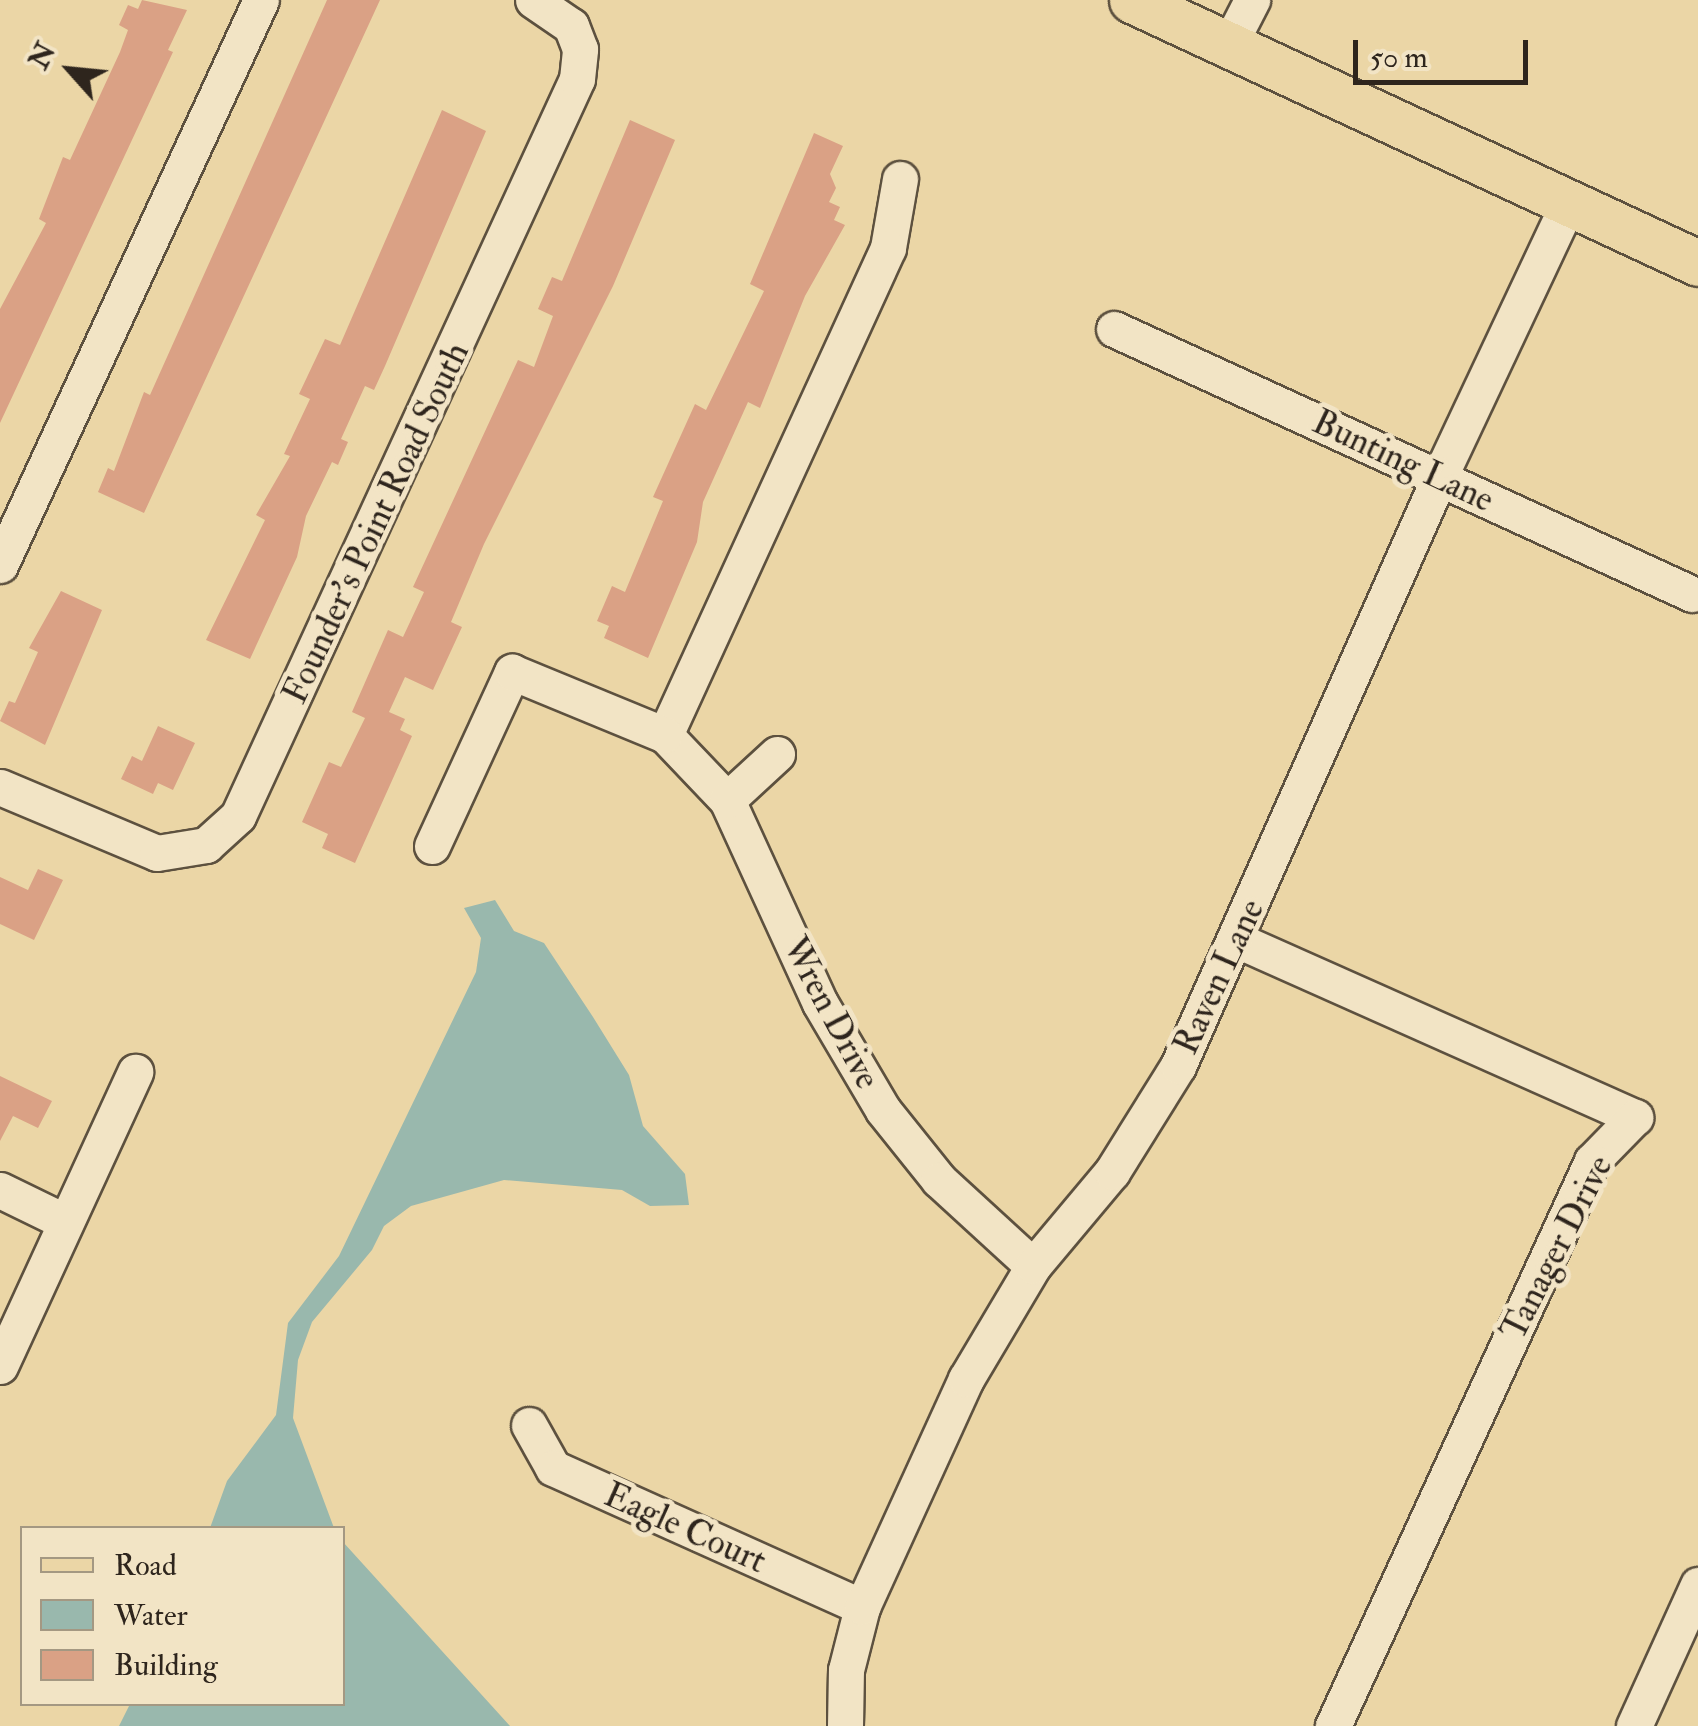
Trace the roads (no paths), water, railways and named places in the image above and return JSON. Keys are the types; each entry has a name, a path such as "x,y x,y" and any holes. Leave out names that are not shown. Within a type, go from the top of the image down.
{"main road":[{"path":"1132,0 1185,11 1230,45 1698,263"}],"street":[{"path":"0,565 262,0"},
{"name":"Founder's Point Road South","path":"0,787 157,853 206,845 238,816 576,79 580,49 572,26 533,0"},
{"path":"1230,45 1252,0"},
{"path":"665,735 888,248 900,180"},
{"name":"Raven Lane","path":"845,1726 846,1670 862,1607 966,1379 1033,1266 1143,1128 1237,940 1438,478 1568,204"},
{"name":"Bunting Lane","path":"1114,329 1692,594"},
{"name":"Wren Drive","path":"432,846 512,672 665,735 727,800 820,1004 882,1110 939,1180 1033,1266"},
{"path":"727,800 777,754"},
{"name":"Tanager Drive","path":"1237,940 1634,1117 1592,1161 1333,1726"},
{"path":"0,1366 135,1072"},
{"path":"0,1190 66,1222"},
{"name":"Eagle Court","path":"529,1426 553,1468 862,1607"},
{"path":"1634,1726 1698,1585"}],"water":[{"path":"495,900 514,931 544,943 629,1075 643,1126 685,1174 689,1205 650,1206 622,1190 504,1180 411,1206 384,1226 372,1250 312,1322 298,1360 293,1418 333,1526 211,1526 227,1481 276,1415 288,1323 339,1256 476,972 481,938 464,908"},
{"path":"345,1544 510,1726 119,1726 129,1706 345,1706"}]}
